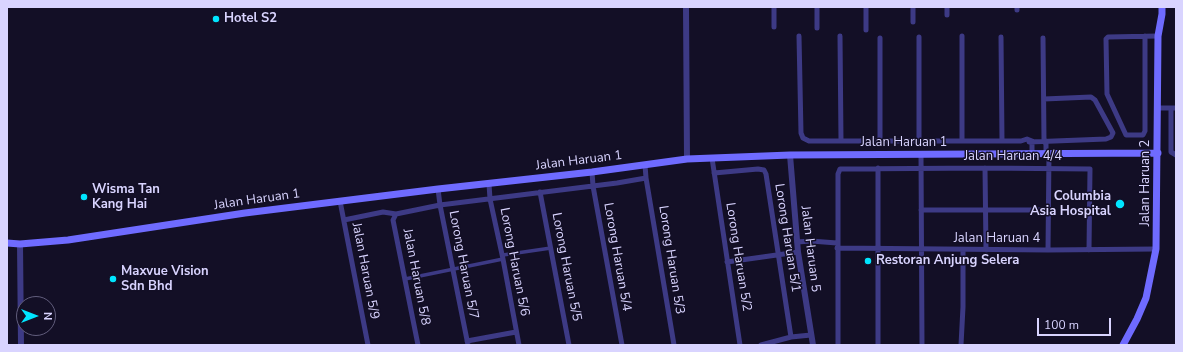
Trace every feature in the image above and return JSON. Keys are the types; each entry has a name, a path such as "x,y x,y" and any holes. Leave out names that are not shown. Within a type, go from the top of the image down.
{"main road":[{"name":"Jalan Haruan 2","path":"1123,345 1146,298 1156,249 1158,36 1162,11 1166,7"},
{"name":"Jalan Haruan 1","path":"7,243 20,244 68,240 133,229 340,201 592,172 687,159 790,155 1158,153"}],"street":[{"path":"686,7 687,159"},
{"path":"774,7 774,27"},
{"path":"817,7 817,28"},
{"path":"866,7 866,30"},
{"path":"913,7 913,22"},
{"path":"947,7 947,15"},
{"path":"799,36 801,133 803,138 810,141 1021,141 1027,143 1032,141 1106,139 1111,137 1113,133 1095,100 1091,98 1044,99"},
{"path":"840,36 841,141"},
{"path":"962,36 962,141"},
{"path":"1145,36 1145,131 1143,135 1126,135 1106,94 1106,39 1108,37 1145,36 1158,36"},
{"path":"919,37 919,142"},
{"path":"1001,37 1002,141"},
{"path":"880,38 880,141"},
{"path":"1044,38 1044,141 1042,144 1049,168 1048,250"},
{"path":"1158,108 1174,108 1171,152 1176,154"},
{"path":"1032,141 1032,154"},
{"path":"922,154 922,345"},
{"name":"Jalan Haruan 5","path":"790,155 798,252 813,345"},
{"name":"Lorong Haruan 5/2","path":"712,158 740,345"},
{"name":"Lorong Haruan 5/3","path":"645,165 674,345"},
{"name":"Lorong Haruan 5/1","path":"714,173 758,168 764,170 766,174 791,336"},
{"path":"878,168 878,345"},
{"path":"985,168 986,250"},
{"name":"Jalan Haruan 4/4","path":"837,246 838,174 840,169 1049,168 1090,169 1090,250"},
{"name":"Lorong Haruan 5/4","path":"592,172 593,186 622,345"},
{"path":"344,220 383,212 396,214 440,205 646,178"},
{"name":"Lorong Haruan 5/6","path":"489,184 490,199 503,257 519,345"},
{"name":"Lorong Haruan 5/7","path":"438,189 452,268 468,343"},
{"name":"Lorong Haruan 5/5","path":"540,192 569,345"},
{"name":"Jalan Haruan 5/9","path":"340,201 368,345"},
{"path":"921,210 1048,210"},
{"name":"Jalan Haruan 5/8","path":"396,214 394,215 393,220 418,345"},
{"name":"Jalan Haruan 4","path":"797,242 811,241 837,246 877,250 1156,249"},
{"path":"20,244 21,345"},
{"path":"837,246 838,345"},
{"path":"405,279 551,248"},
{"path":"961,345 963,322 963,250"},
{"path":"727,262 798,252"},
{"path":"468,343 516,332"},
{"path":"761,345 791,336 811,335"}],"place":[{"name":"Hotel S2","path":"216,19"},
{"name":"Wisma Tan Kang Hai","path":"84,197"},
{"name":"Columbia Asia Hospital","path":"1120,204"},
{"name":"Restoran Anjung Selera","path":"868,261"},
{"name":"Maxvue Vision Sdn Bhd","path":"113,279"}]}
